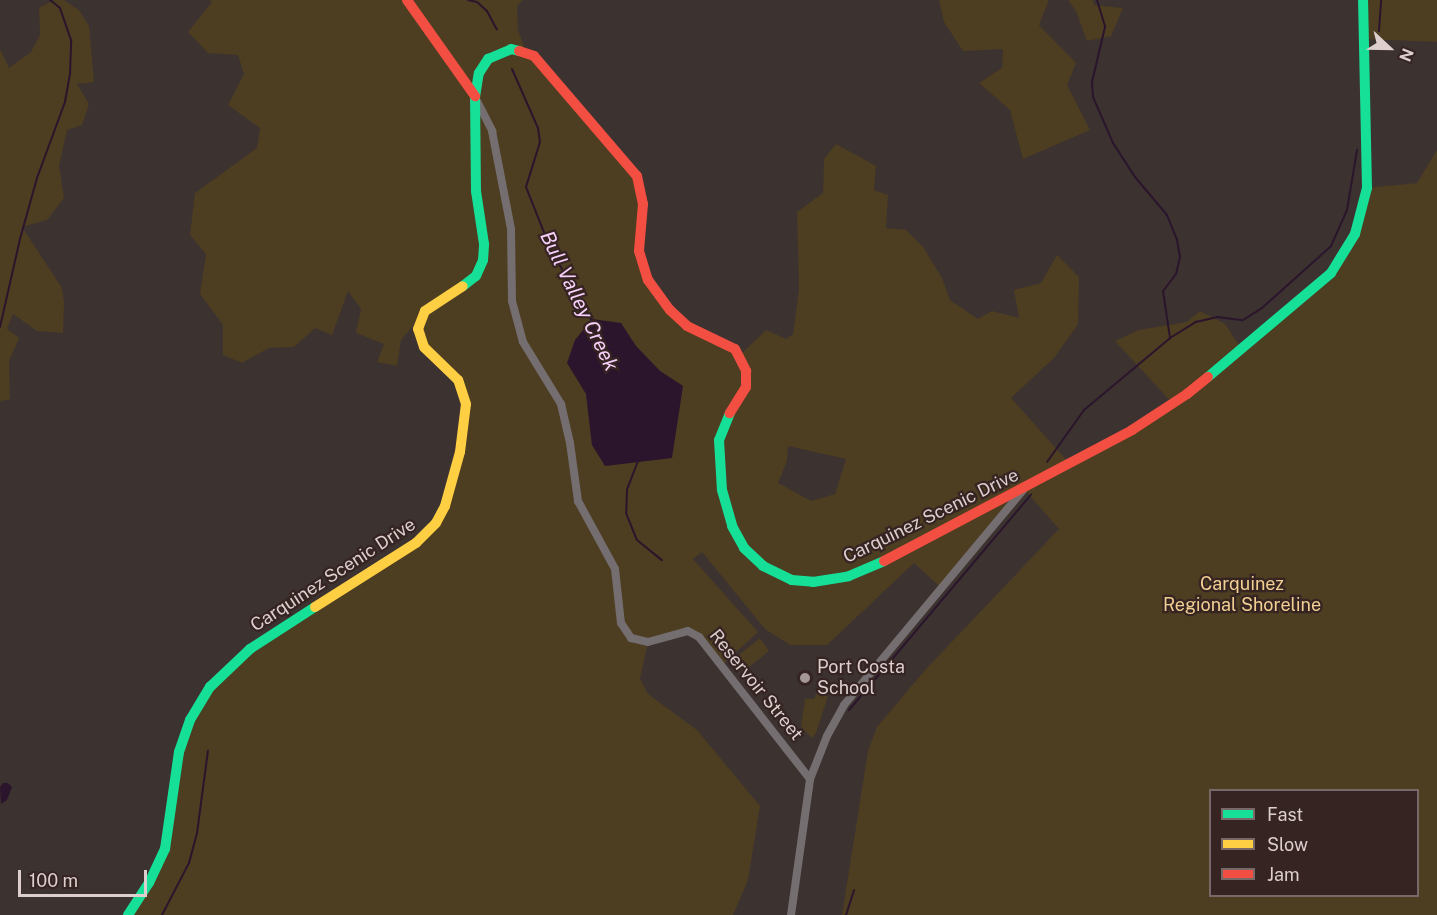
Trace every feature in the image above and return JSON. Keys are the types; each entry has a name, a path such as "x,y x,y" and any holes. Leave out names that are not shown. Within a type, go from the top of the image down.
{"street":[{"path":"407,0 428,33 475,96"},
{"name":"Carquinez Scenic Drive","path":"128,915 149,883 165,849 179,753 190,720 210,687 250,649 416,543 436,523 445,506 463,436 466,404 458,380 424,347 418,329 425,311 470,282 476,276 483,260 484,244 476,191 475,96 479,73 488,59 511,49 526,52 540,62 637,176 643,204 639,251 648,280 670,310 687,326 727,343 744,363 746,387 721,431 719,462 725,502 732,526 744,548 763,566 782,577 803,582 823,582 849,576 881,563 1024,489 1132,430 1174,404 1306,296 1344,256 1360,224 1367,188 1363,0"},
{"name":"Reservoir Street","path":"475,96 492,131 507,207 511,229 512,301 523,342 561,404 570,443 578,501 615,569 621,623 631,638 648,642 688,631 699,637 810,779"},
{"path":"791,915 810,779 827,736 844,705 1024,489"}],"green space":[{"path":"54,0 64,0 79,10 89,26 94,82 77,84 89,104 82,125 67,130 59,166 64,198 47,220 22,227 62,288 63,333 37,331 13,314 7,329 19,338 9,361 10,399 0,401 0,49 9,68 31,52 40,35 39,8"},
{"name":"Carquinez Regional Shoreline","path":"209,0 523,0 517,6 518,30 526,52 534,56 641,185 639,251 670,310 740,355 766,330 786,339 793,334 799,289 797,212 823,193 824,159 836,144 876,166 874,190 888,195 886,228 906,230 923,247 942,278 950,300 978,319 992,311 1019,318 1014,290 1041,283 1057,255 1079,277 1078,324 1054,358 1011,398 1070,464 1173,404 1115,341 1139,330 1187,322 1200,311 1225,324 1241,348 1337,265 1367,188 1417,183 1437,150 1437,915 842,915 868,751 877,727 925,670 1059,529 1024,489 941,588 914,563 827,645 790,645 765,629 702,552 693,559 758,632 721,666 689,631 648,642 640,679 648,694 697,730 760,806 748,880 733,915 128,915 158,866 183,737 221,674 416,543 449,494 464,395 424,347 422,315 401,340 397,366 377,362 384,344 356,333 361,309 348,291 332,335 315,328 294,347 269,348 242,363 223,355 223,325 200,294 206,254 190,235 195,193 257,148 260,128 228,105 244,74 238,55 208,53 188,32 212,2","holes":["621,323 636,346 660,371 683,386 592,444 586,394","788,446 846,459 835,494 811,501 778,483 787,461"]},
{"path":"939,0 1049,0 1039,25 1076,63 1067,85 1090,130 1023,159 1010,110 979,83 1002,68 1003,49 963,51 944,22"},
{"path":"1068,0 1093,0 1094,5 1123,8 1111,36 1087,41 1076,11"},
{"path":"1363,0 1437,0 1437,42 1364,39"},
{"path":"760,638 769,651 744,671 735,658"},
{"path":"816,694 828,696 816,733 812,738 801,727 805,699 814,699"}],"shaded area":[{"path":"592,319 621,323 636,346 660,371 683,386 672,458 605,466 592,445 586,394 567,363 575,340"},
{"path":"3,783 8,783 12,787 7,800 1,804 0,787"}],"waterway":[{"path":"0,327 20,239 37,178 65,102 70,75 71,40 60,8 50,0"},
{"name":"Bull Valley Creek","path":"468,0 477,2 487,11 497,30"},
{"path":"1097,0 1105,27 1092,82 1093,97 1113,143 1135,177 1167,215 1177,240 1180,257 1176,274 1163,291 1170,338"},
{"path":"1379,31 1381,0"},
{"name":"Bull Valley Creek","path":"512,69 538,128 540,142 526,187 551,250 592,321"},
{"path":"1047,462 1084,410 1170,338 1196,322 1217,317 1243,320 1262,308 1331,246 1347,210 1357,150"},
{"name":"Bull Valley Creek","path":"638,461 627,490 626,513 637,540 662,560"},
{"path":"849,710 1031,495"},
{"path":"162,915 189,863 197,833 208,751"},
{"name":"Bull Valley Creek","path":"846,915 854,890"}],"traffic: fast":[{"path":"1208,377 1331,273 1355,234 1367,188 1363,0"},
{"path":"463,286 476,276 483,260 484,244 476,191 475,97 479,73 488,59 511,49 519,51"},
{"path":"730,413 719,440 722,490 732,526 744,548 763,566 792,580 813,582 849,576 884,561"},
{"path":"128,915 149,883 165,849 179,752 190,720 210,687 250,649 315,607"}],"traffic: slow":[{"path":"315,607 416,543 436,523 445,506 460,452 466,404 458,380 424,347 418,329 425,311 463,286"}],"traffic: jam":[{"path":"407,0 475,96"},
{"path":"519,51 534,56 637,176 643,204 639,251 648,280 670,310 687,326 735,349 746,371 746,387 730,413"},
{"path":"884,561 1132,430 1187,394 1208,377"}],"place":[{"name":"Port Costa School","path":"805,678"}]}
